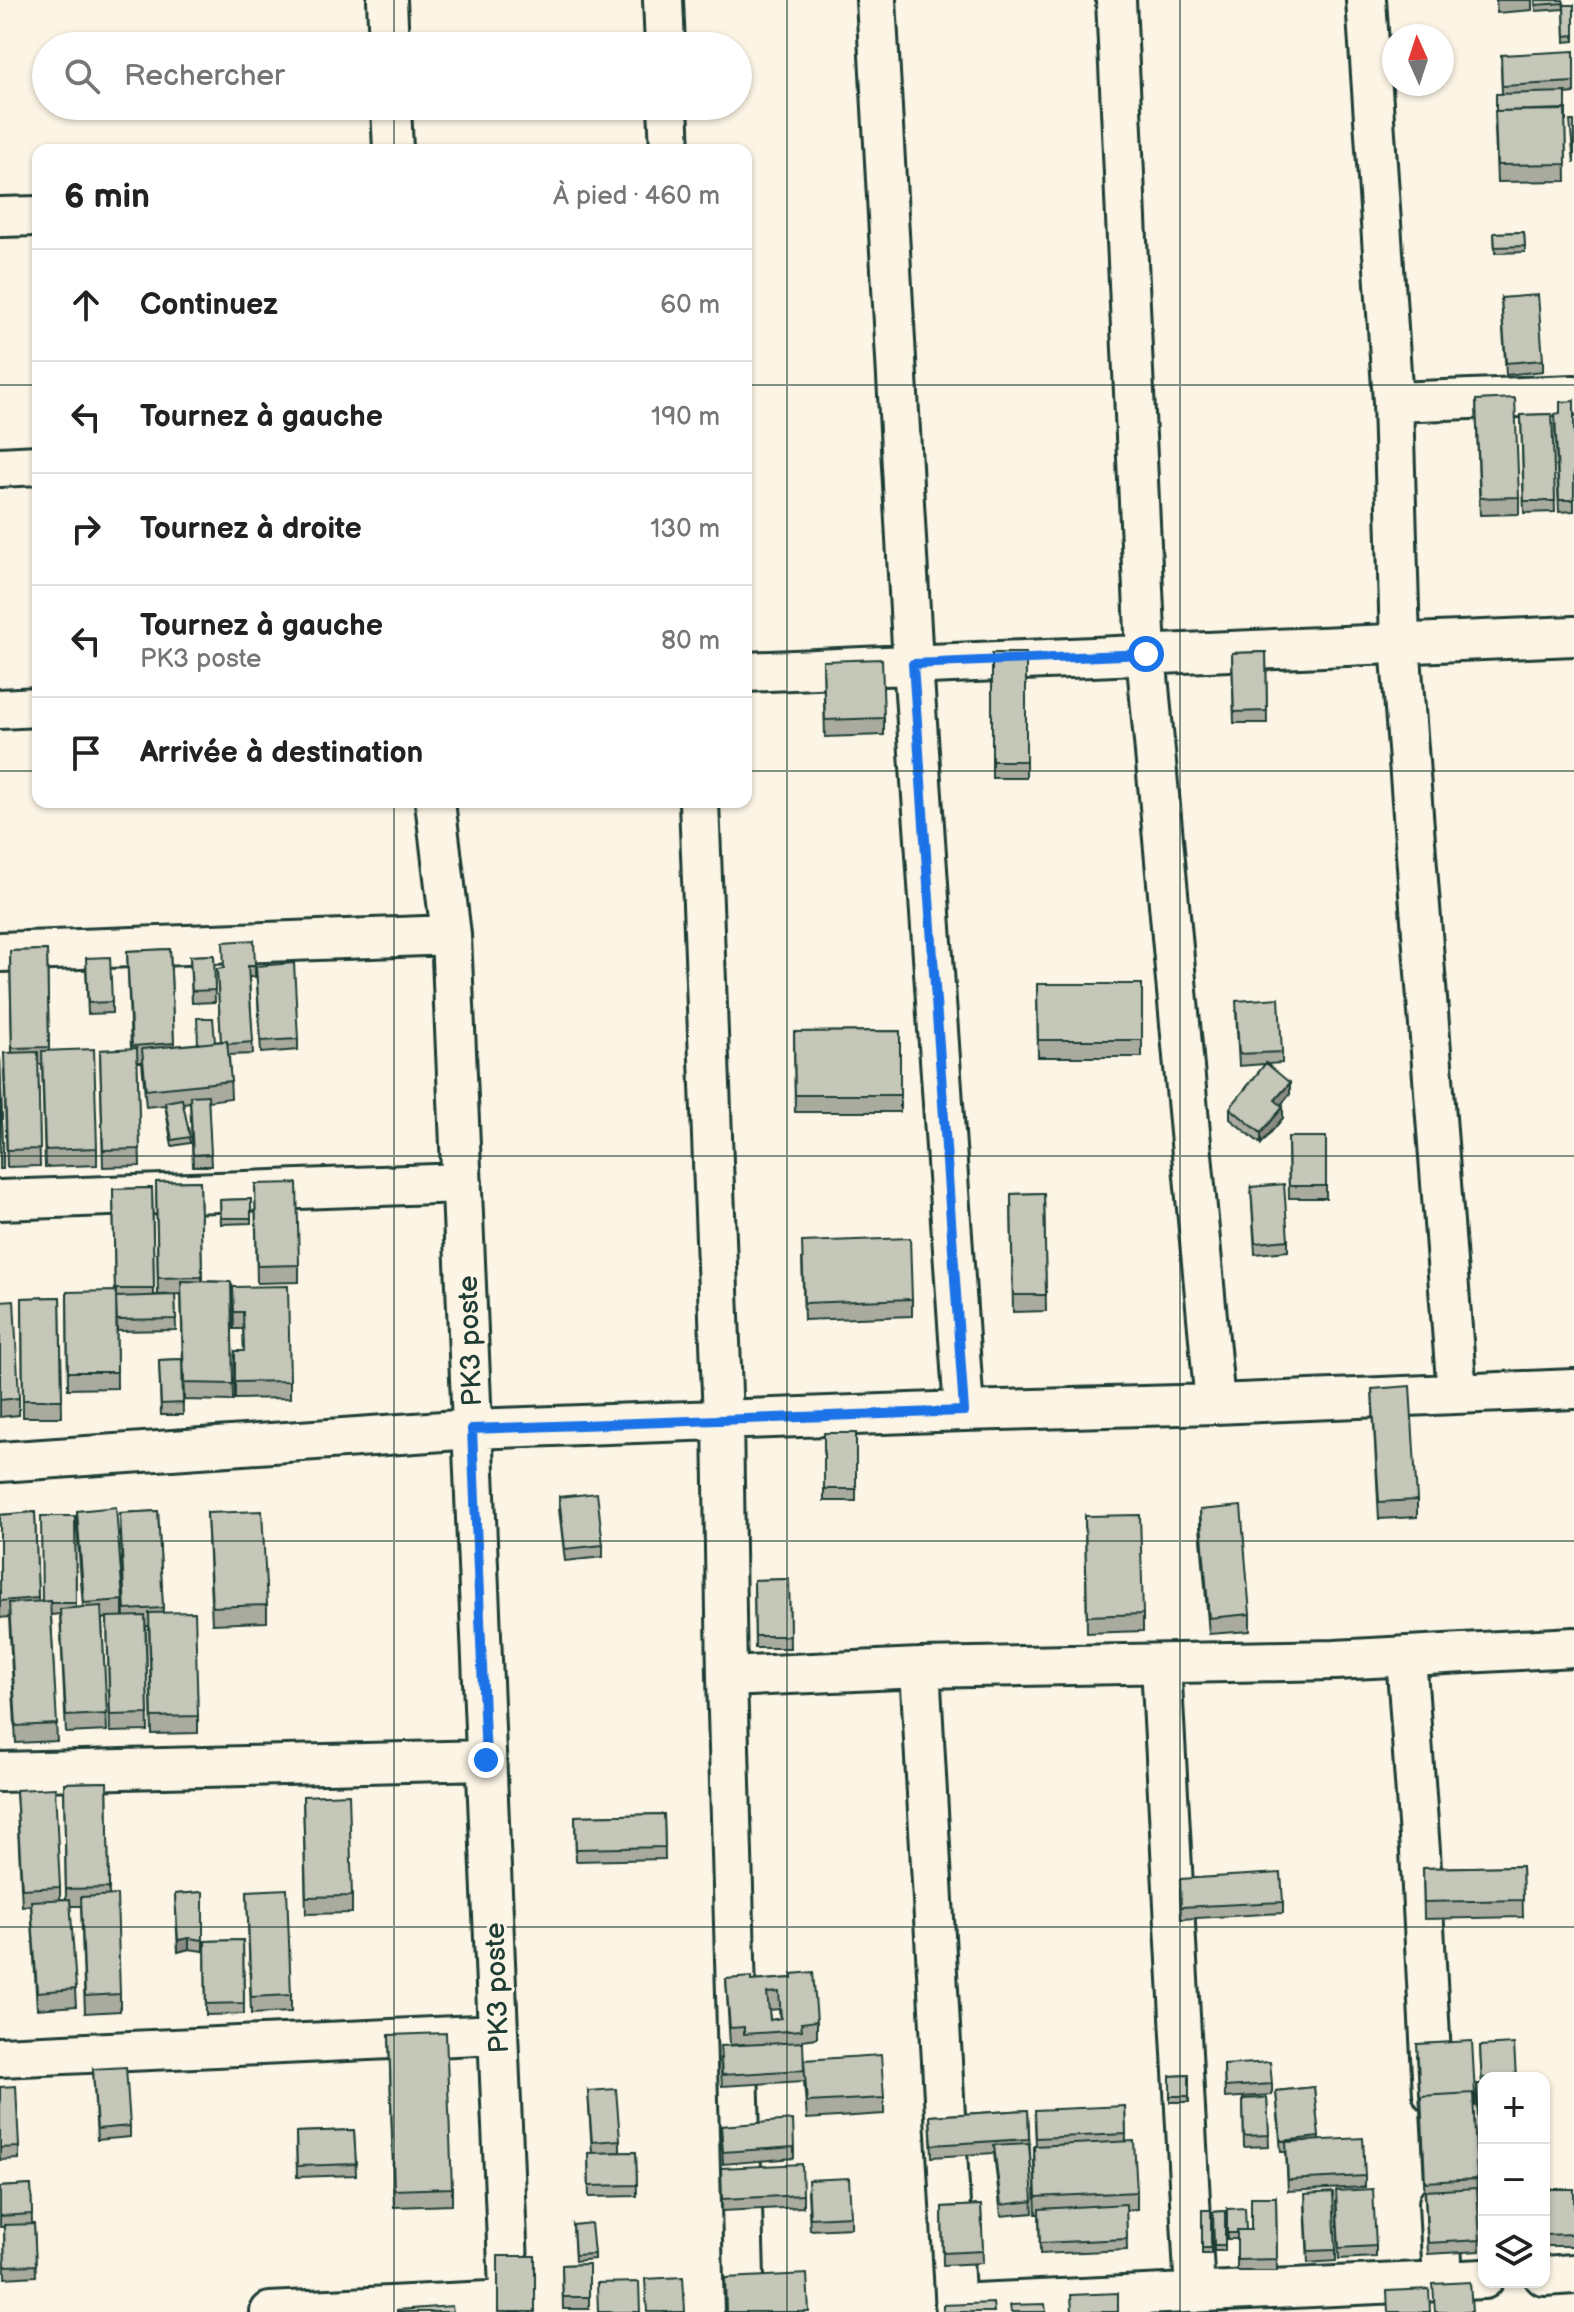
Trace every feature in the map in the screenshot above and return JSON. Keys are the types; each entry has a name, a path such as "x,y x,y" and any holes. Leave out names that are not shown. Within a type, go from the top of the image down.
{"street":[{"path":"387,0 388,32"},
{"path":"663,0 664,32"},
{"path":"876,0 913,664 964,1411"},
{"path":"1116,0 1146,654 1215,1404"},
{"path":"1366,0 1393,402 1400,643 1457,1394"},
{"path":"392,120 393,144"},
{"path":"669,120 670,144"},
{"path":"0,217 32,216"},
{"path":"1393,402 1574,395"},
{"path":"0,467 32,465"},
{"path":"752,672 1574,636"},
{"path":"0,709 32,707"},
{"name":"PK3 poste","path":"436,808 451,935 510,2306"},
{"path":"699,808 723,1419 745,2312"},
{"path":"0,952 451,935"},
{"path":"0,1200 462,1183"},
{"path":"0,1462 472,1429 1574,1389"},
{"path":"727,1677 920,1668 1161,1665 1574,1647"},
{"path":"1406,1656 1435,2121"},
{"path":"1161,1665 1195,2293"},
{"path":"920,1668 956,2308 1478,2279"},
{"path":"0,1772 486,1760"},
{"path":"0,2057 498,2034"},
{"path":"1437,2169 1443,2281"},
{"path":"1550,2276 1574,2274"},
{"path":"270,2312 510,2306"}],"building":[{"path":"1535,0 1563,0 1564,3 1536,5"},
{"path":"1564,5 1574,5 1574,35 1565,36"},
{"path":"1574,51 1574,82 1502,86 1501,55"},
{"path":"1566,92 1566,110 1496,111 1496,94"},
{"path":"1565,109 1566,164 1497,165 1495,111"},
{"path":"1570,121 1574,121 1574,163"},
{"path":"1524,232 1525,246 1495,247 1494,233"},
{"path":"1538,295 1543,360 1506,363 1501,298"},
{"path":"1515,398 1519,497 1480,498 1476,400"},
{"path":"1574,401 1574,500 1559,500 1555,414 1560,413 1560,402"},
{"path":"1552,414 1555,501 1524,501 1521,415"},
{"path":"1266,652 1267,711 1234,712 1232,653"},
{"path":"992,653 1026,653 1026,761 992,761"},
{"path":"882,659 884,718 825,720 823,661"},
{"path":"254,940 255,966 248,966 253,1042 228,1044 221,1041 217,969 224,968 223,942"},
{"path":"170,949 174,1043 132,1046 127,951"},
{"path":"47,950 49,1047 12,1048 10,951"},
{"path":"214,955 215,990 192,991 190,956"},
{"path":"110,957 112,1002 88,1003 86,958"},
{"path":"294,963 298,1039 261,1041 256,966"},
{"path":"1037,984 1142,984 1142,1040 1038,1040"},
{"path":"1279,998 1282,1052 1239,1054 1236,1001"},
{"path":"197,1018 213,1018 215,1042 198,1044"},
{"path":"900,1031 900,1095 795,1095 794,1032"},
{"path":"227,1041 231,1081 146,1090 142,1049"},
{"path":"137,1048 140,1149 103,1150 100,1050"},
{"path":"94,1049 97,1148 45,1150 42,1051"},
{"path":"38,1052 40,1149 7,1150 4,1053"},
{"path":"0,1058 3,1152 0,1152"},
{"path":"1266,1063 1290,1083 1275,1100 1283,1107 1261,1133 1230,1108"},
{"path":"208,1095 211,1154 193,1155 190,1096"},
{"path":"182,1099 190,1137 172,1140 165,1102"},
{"path":"1288,1137 1326,1137 1326,1186 1289,1186"},
{"path":"200,1181 202,1277 158,1278 156,1182"},
{"path":"297,1183 299,1265 257,1266 255,1184"},
{"path":"1284,1184 1288,1240 1255,1243 1251,1187"},
{"path":"152,1188 154,1289 115,1289 113,1189"},
{"path":"1044,1193 1046,1295 1013,1295 1011,1194"},
{"path":"251,1199 251,1218 221,1218 220,1200"},
{"path":"910,1238 912,1299 804,1303 802,1242"},
{"path":"181,1281 231,1282 233,1384 184,1383"},
{"path":"288,1286 290,1381 235,1382 235,1351 244,1351 243,1312 234,1312 233,1287"},
{"path":"116,1291 117,1372 68,1372 67,1292"},
{"path":"175,1295 176,1319 117,1320 116,1297"},
{"path":"60,1297 62,1400 23,1400 22,1298"},
{"path":"14,1300 19,1398 0,1400 0,1301"},
{"path":"182,1359 183,1403 161,1404 159,1360"},
{"path":"1410,1386 1417,1500 1379,1502 1372,1389"},
{"path":"824,1433 856,1433 856,1489 824,1489"},
{"path":"597,1493 603,1545 565,1549 559,1497"},
{"path":"1241,1506 1250,1614 1209,1618 1200,1510"},
{"path":"116,1507 123,1600 84,1603 77,1511"},
{"path":"158,1511 163,1608 125,1610 120,1513"},
{"path":"262,1511 267,1605 212,1607 207,1513"},
{"path":"35,1512 38,1598 0,1601 0,1515"},
{"path":"1140,1515 1143,1614 1087,1616 1085,1516"},
{"path":"41,1516 75,1516 76,1603 42,1602"},
{"path":"789,1579 790,1636 755,1636 754,1580"},
{"path":"50,1601 57,1724 16,1726 9,1603"},
{"path":"101,1606 107,1714 66,1716 60,1609"},
{"path":"195,1612 198,1716 152,1717 149,1613"},
{"path":"145,1616 148,1714 110,1715 107,1617"},
{"path":"107,1782 109,1888 66,1889 64,1783"},
{"path":"55,1788 60,1887 22,1889 16,1790"},
{"path":"349,1794 352,1896 306,1897 303,1796"},
{"path":"664,1814 665,1847 576,1849 575,1816"},
{"path":"1522,1866 1523,1900 1424,1902 1423,1868"},
{"path":"1281,1873 1283,1902 1181,1907 1180,1879"},
{"path":"287,1889 291,1995 251,1997 247,1891"},
{"path":"203,1892 203,1940 178,1940 175,1894"},
{"path":"117,1895 120,1994 85,1996 81,1897"},
{"path":"70,1899 76,1989 37,1992 31,1901"},
{"path":"243,1940 244,2003 206,2004 205,1941"},
{"path":"813,1972 817,2021 801,2023 802,2030 744,2034 744,2027 730,2028 726,1979 792,1978 792,1974","holes":["779,1992 781,2018 770,2020 767,1993"]},
{"path":"446,2033 452,2188 394,2190 389,2035"},
{"path":"1472,2041 1475,2095 1420,2098 1417,2044"},
{"path":"803,2042 804,2070 722,2075 720,2046"},
{"path":"1514,2044 1516,2072 1481,2072 1480,2046"},
{"path":"881,2055 884,2098 807,2102 804,2060"},
{"path":"1270,2062 1272,2084 1225,2087 1224,2065"},
{"path":"126,2067 130,2126 97,2129 93,2069"},
{"path":"1189,2075 1189,2096 1170,2096 1170,2076"},
{"path":"16,2086 19,2147 0,2148 0,2087"},
{"path":"1314,2087 1319,2137 1281,2141 1276,2091"},
{"path":"616,2089 620,2140 592,2142 588,2091"},
{"path":"1473,2093 1477,2179 1425,2182 1421,2096"},
{"path":"1267,2098 1269,2135 1244,2136 1243,2099"},
{"path":"1125,2106 1126,2134 1036,2138 1035,2110"},
{"path":"1028,2110 1029,2139 932,2145 930,2116"},
{"path":"793,2120 794,2147 723,2152 721,2126"},
{"path":"354,2130 356,2164 297,2166 296,2132"},
{"path":"1363,2138 1365,2176 1288,2180 1286,2142"},
{"path":"1134,2141 1137,2192 1036,2197 1034,2146"},
{"path":"1029,2143 1033,2201 1001,2205 994,2145"},
{"path":"636,2152 637,2185 589,2186 588,2153"},
{"path":"802,2164 803,2195 722,2199 721,2168"},
{"path":"849,2178 851,2216 810,2218 808,2180"},
{"path":"31,2185 32,2214 0,2216 0,2187"},
{"path":"1477,2188 1478,2240 1428,2243 1425,2191"},
{"path":"1373,2189 1376,2246 1339,2248 1336,2191"},
{"path":"1550,2189 1574,2189 1574,2234 1550,2235"},
{"path":"1333,2192 1336,2250 1308,2251 1305,2194"},
{"path":"1251,2197 1276,2197 1277,2259 1237,2260 1237,2230 1251,2230"},
{"path":"1126,2204 1127,2239 1040,2243 1039,2209"},
{"path":"981,2205 983,2251 943,2253 942,2207"},
{"path":"1245,2208 1246,2230 1227,2233 1227,2209"},
{"path":"1202,2210 1211,2210 1211,2248 1202,2248"},
{"path":"1225,2211 1225,2245 1214,2245 1213,2212"},
{"path":"591,2223 594,2254 575,2255 573,2225"},
{"path":"34,2224 36,2265 5,2266 4,2225"},
{"path":"498,2256 535,2256 535,2312 498,2312"},
{"path":"589,2264 589,2297 563,2297 562,2265"},
{"path":"807,2274 809,2312 726,2312 725,2278"},
{"path":"683,2277 685,2312 647,2312 645,2279"},
{"path":"639,2282 640,2312 598,2312 597,2283"},
{"path":"1470,2282 1472,2312 1435,2312 1433,2284"},
{"path":"1429,2289 1430,2312 1388,2312 1387,2291"},
{"path":"1118,2293 1118,2312 1072,2312 1071,2295"},
{"path":"993,2303 994,2312 943,2312 943,2305"},
{"path":"1045,2304 1046,2312 1011,2312 1010,2305"},
{"path":"452,2306 453,2312 397,2312 397,2310"}],"route":[{"path":"486,1760 472,1429 964,1411 913,664 1146,654"}]}
